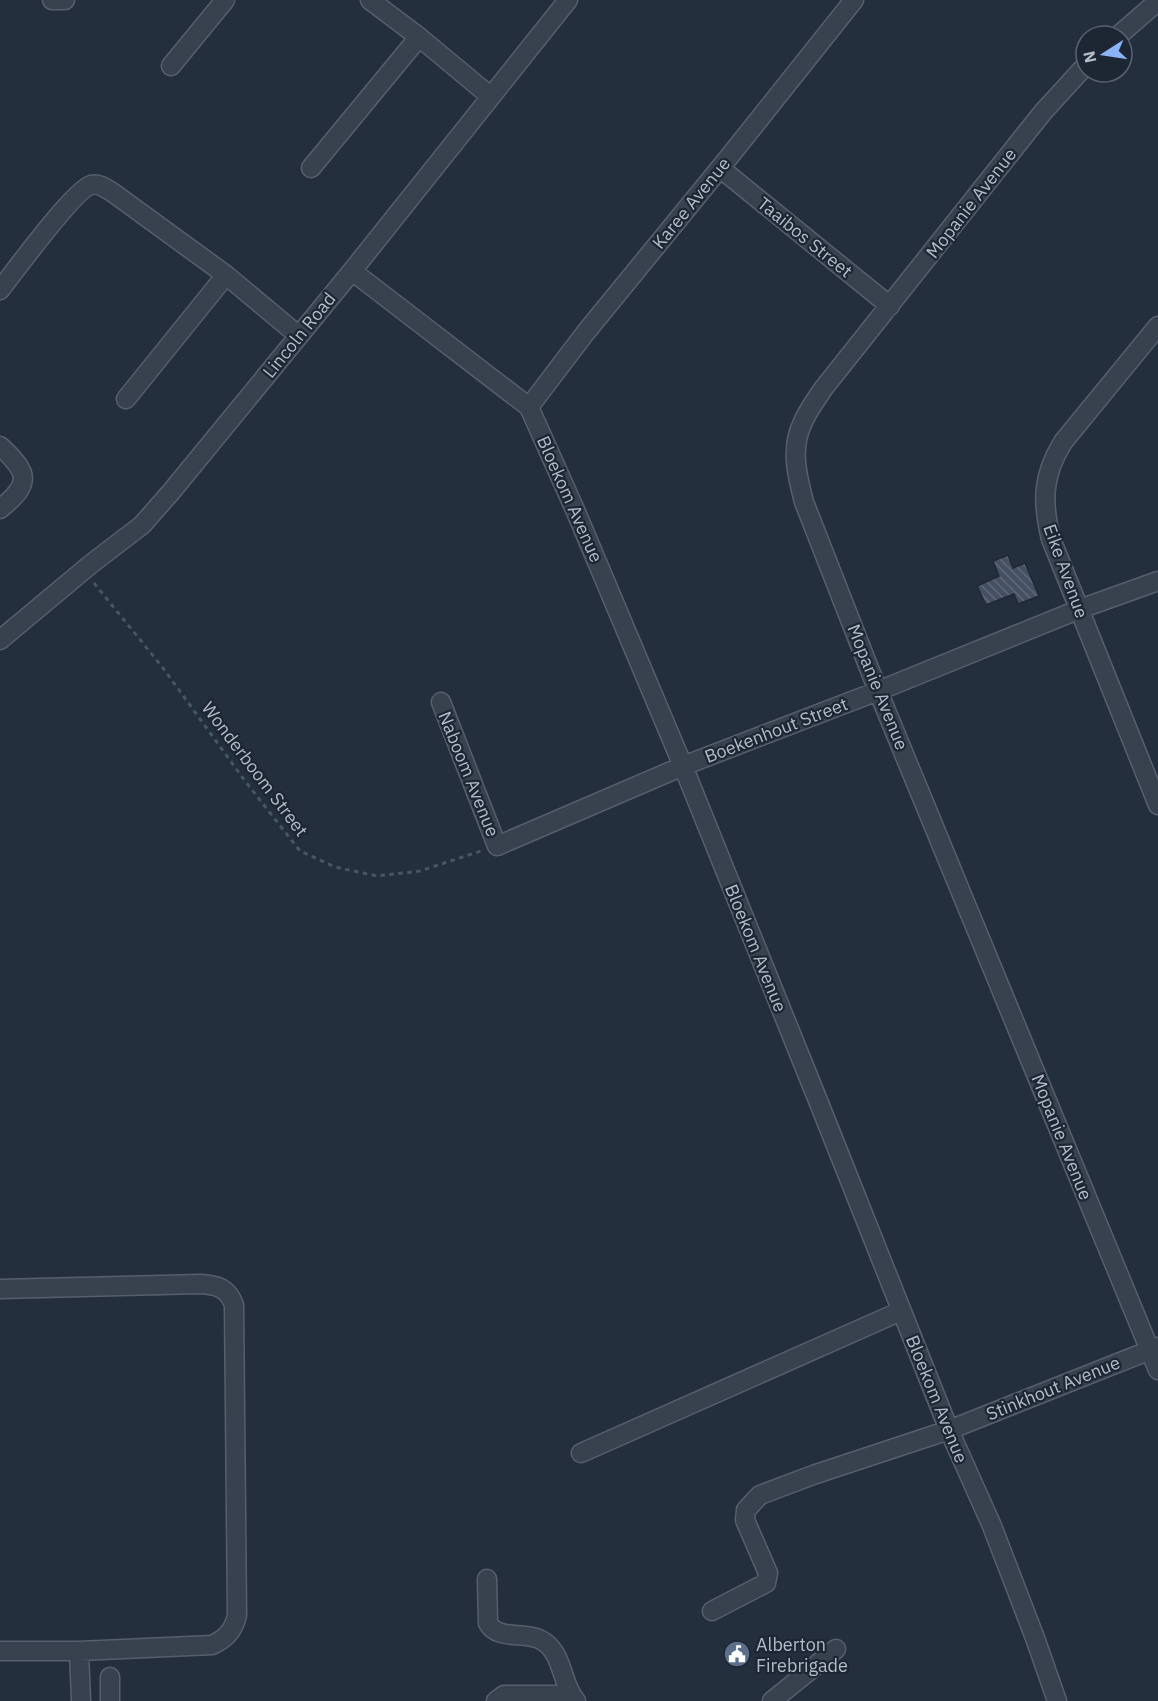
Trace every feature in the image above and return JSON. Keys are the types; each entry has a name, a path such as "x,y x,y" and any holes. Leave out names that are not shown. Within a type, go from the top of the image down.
{"street":[{"path":"52,0 65,0"},
{"path":"171,66 225,0"},
{"path":"370,0 490,96"},
{"name":"Lincoln Road","path":"0,640 142,525 352,271 568,0"},
{"name":"Karee Avenue","path":"529,406 854,0"},
{"path":"1132,24 1158,1"},
{"path":"311,168 419,37"},
{"name":"Mopanie Avenue","path":"1074,78 1043,112 823,389 803,421 797,436 795,454 804,502 878,691 1154,1348 1158,1370"},
{"name":"Taaibos Street","path":"720,168 890,306"},
{"path":"0,290 74,197 90,185 98,185 226,275 299,336"},
{"name":"Bloekom Avenue","path":"352,271 529,406 683,766 949,1430 992,1526 1057,1701"},
{"path":"126,399 226,275"},
{"name":"Eike Avenue","path":"1158,326 1063,442 1053,458 1045,498 1046,519 1051,540 1158,805"},
{"path":"0,446 21,468 24,477 21,487 0,509"},
{"name":"Boekenhout Street","path":"497,846 683,766 878,691 1080,609 1158,581"},
{"name":"Naboom Avenue","path":"441,702 497,846"},
{"path":"0,1289 208,1284 223,1288 231,1297 234,1305 237,1605 236,1622 230,1632 222,1641 212,1645 80,1651 0,1651"},
{"path":"581,1453 901,1311"},
{"name":"Stinkhout Avenue","path":"712,1611 766,1583 768,1573 745,1520 746,1510 759,1496 813,1475 949,1430 1154,1348"},
{"path":"487,1579 488,1623 492,1629 540,1639 550,1647 556,1654 573,1698 504,1695 496,1701"},
{"path":"772,1701 836,1649"},
{"path":"80,1651 81,1701"},
{"path":"110,1677 110,1701"}],"path":[{"name":"Wonderboom Street","path":"84,570 163,668 245,781 300,851 335,867 377,876 420,871 497,846"}],"building":[{"path":"1008,555 1013,568 1025,563 1039,596 1018,604 1014,594 986,605 977,586 999,576 993,561"}],"place":[{"name":"Alberton Firebrigade","path":"737,1654"}]}
